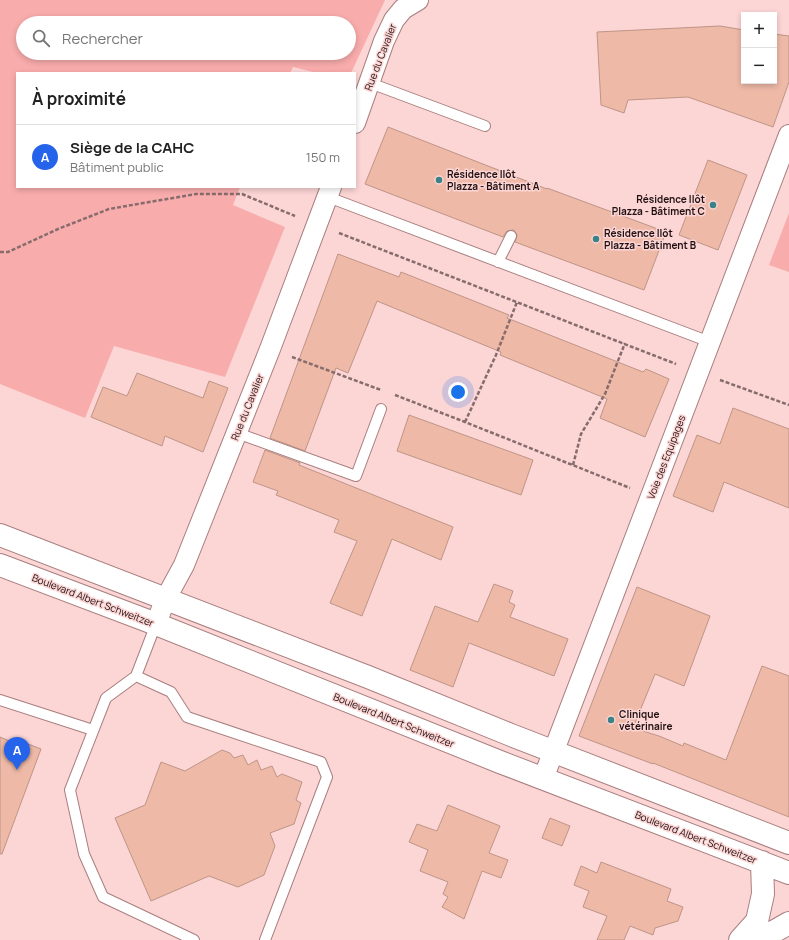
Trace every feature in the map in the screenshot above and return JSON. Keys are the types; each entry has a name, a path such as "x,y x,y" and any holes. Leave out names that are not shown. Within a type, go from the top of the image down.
{"main road":[{"name":"Boulevard Albert Schweitzer","path":"0,535 165,600 368,677 553,751 775,850 789,873"},
{"name":"Boulevard Albert Schweitzer","path":"0,565 156,624 543,779 775,850"},
{"path":"740,940 756,921 775,850"},
{"path":"751,940 789,923"}],"street":[{"name":"Rue du Cavalier","path":"356,120 384,41 394,20 403,9 418,0"},
{"name":"Voie des Equipages","path":"543,779 789,136"},
{"name":"Rue du Cavalier","path":"156,624 165,600 184,565 270,349 330,192"}],"lane":[{"path":"370,83 485,126"},
{"path":"330,192 498,262 710,342"},
{"path":"498,262 511,236"},
{"path":"237,433 356,476 381,409"},
{"path":"156,624 136,676 106,698 70,790 84,854 103,897 194,940"},
{"path":"136,676 171,692 187,718 321,762 327,778 265,940"},
{"path":"0,700 94,730"}],"path":[{"path":"0,252 8,252 58,229 109,209 196,194 242,194 698,373 789,405"},
{"path":"465,422 496,355 517,302"},
{"path":"572,465 581,434 605,394 626,344"},
{"path":"270,349 382,391"},
{"path":"390,394 465,422 651,497"}],"shaded area":[{"path":"0,0 385,0 351,72 313,72 293,67 290,72 16,72 16,188 240,188 233,205 285,227 225,377 114,346 85,418 0,384"},
{"path":"789,213 789,272 769,265"}],"building":[{"path":"720,26 741,30 741,84 777,84 777,34 789,36 789,82 773,127 688,97 628,100 624,113 601,105 597,32"},
{"path":"388,127 547,189 666,232 644,290 515,242 517,235 514,230 507,231 503,237 365,184"},
{"name":"Résidence Ilôt Plazza - Bâtiment C","path":"708,160 747,175 718,250 679,235"},
{"path":"338,254 399,277 401,272 509,315 507,318 643,372 646,369 669,379 645,437 600,418 607,399 500,355 501,352 377,301 348,373 336,368 305,451 270,438"},
{"path":"137,373 203,398 209,381 228,388 203,452 165,436 162,446 91,417 103,387 127,396"},
{"path":"733,408 789,429 789,508 724,482 713,512 673,496 697,435 720,444"},
{"path":"409,415 533,460 521,495 397,451"},
{"path":"265,450 300,463 299,465 453,527 441,560 392,539 362,616 330,603 357,541 334,532 339,520 276,495 278,491 253,482"},
{"path":"494,584 513,591 509,602 515,605 510,617 568,639 554,676 469,643 453,687 410,670 435,606 478,622"},
{"path":"637,587 710,616 684,686 655,674 633,728 659,736 683,746 684,743 726,760 762,666 789,676 789,817 653,763 579,736"},
{"path":"0,737 21,746 23,742 41,749 2,854 0,854"},
{"path":"222,750 230,753 234,758 243,755 248,765 257,760 261,770 272,766 277,777 282,774 302,782 296,800 301,803 294,824 270,833 275,846 264,875 238,887 209,876 151,901 115,818 145,805 161,762 185,771"},
{"path":"448,805 500,826 489,853 508,860 501,878 482,871 464,919 442,907 448,897 443,894 448,882 420,871 428,850 409,842 417,824 437,831"},
{"path":"550,818 570,826 562,846 542,838"},
{"path":"601,862 671,889 667,901 683,907 678,921 655,928 653,935 630,926 624,940 597,940 607,916 583,907 589,891 574,885 581,866 597,873"}],"place":[{"name":"Résidence Ilôt Plazza - Bâtiment A","path":"439,180"},
{"name":"Résidence Ilôt Plazza - Bâtiment C","path":"713,205"},
{"name":"Résidence Ilôt Plazza - Bâtiment B","path":"596,239"},
{"name":"Clinique vétérinaire","path":"611,720"},
{"name":"Siège de la CAHC","path":"17,770"}]}
